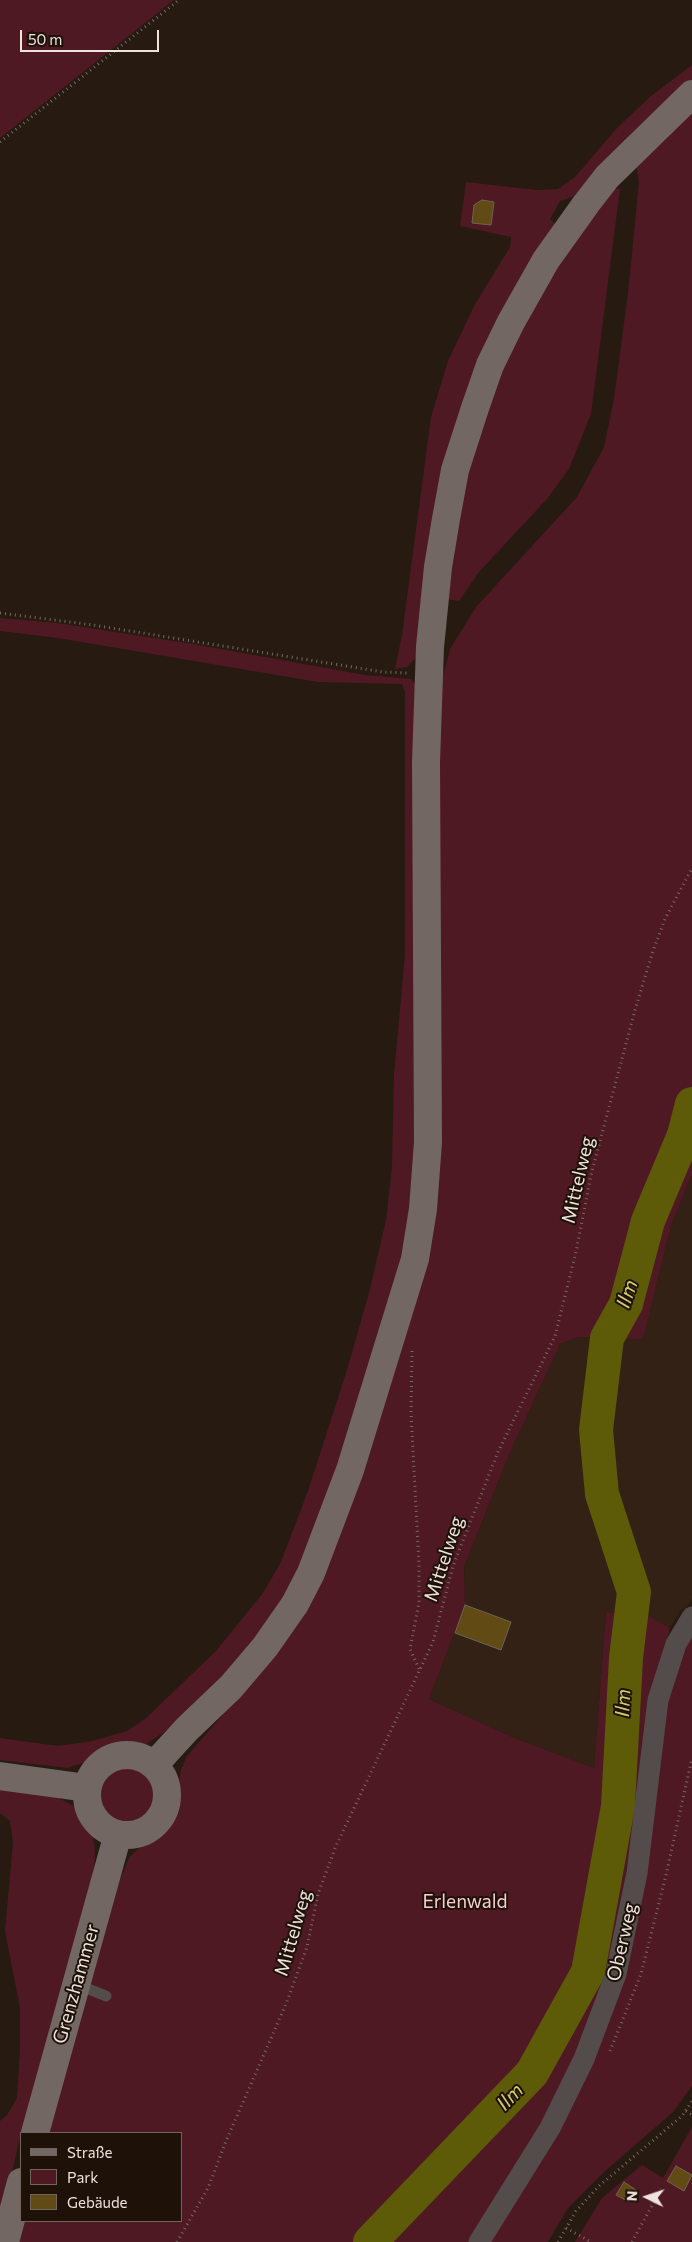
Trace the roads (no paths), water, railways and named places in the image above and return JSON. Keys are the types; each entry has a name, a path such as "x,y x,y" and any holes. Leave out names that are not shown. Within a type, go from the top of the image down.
{"main road":[{"path":"154,1765 187,1729 231,1687 259,1654 295,1604 311,1573 350,1470 415,1260 423,1209 428,1142 426,762 429,673 438,567 455,470 490,365 511,322 546,260 586,204 624,159 692,94"},
{"path":"123,1755 136,1756 154,1765 163,1778 167,1789 167,1801 163,1813 156,1823 146,1831 137,1834 118,1834 101,1826 92,1814 88,1802 87,1788 96,1770 111,1758 123,1755"},
{"path":"0,1776 87,1788"},
{"name":"Grenzhammer","path":"35,2132 118,1834"},
{"path":"5,2242 20,2186"}],"street":[{"name":"Oberweg","path":"479,2242 550,2128 584,2059 616,1974 637,1873 658,1700 684,1621"}],"lane":[{"path":"76,1984 106,1996"}],"waterway":[{"name":"Ilm","path":"370,2242 532,2073 588,1972 618,1806 626,1658 634,1592 602,1494 596,1430 607,1338 626,1304 648,1221 684,1135 692,1104"}],"park label":[{"name":"Erlenwald","path":"465,1902"}]}
